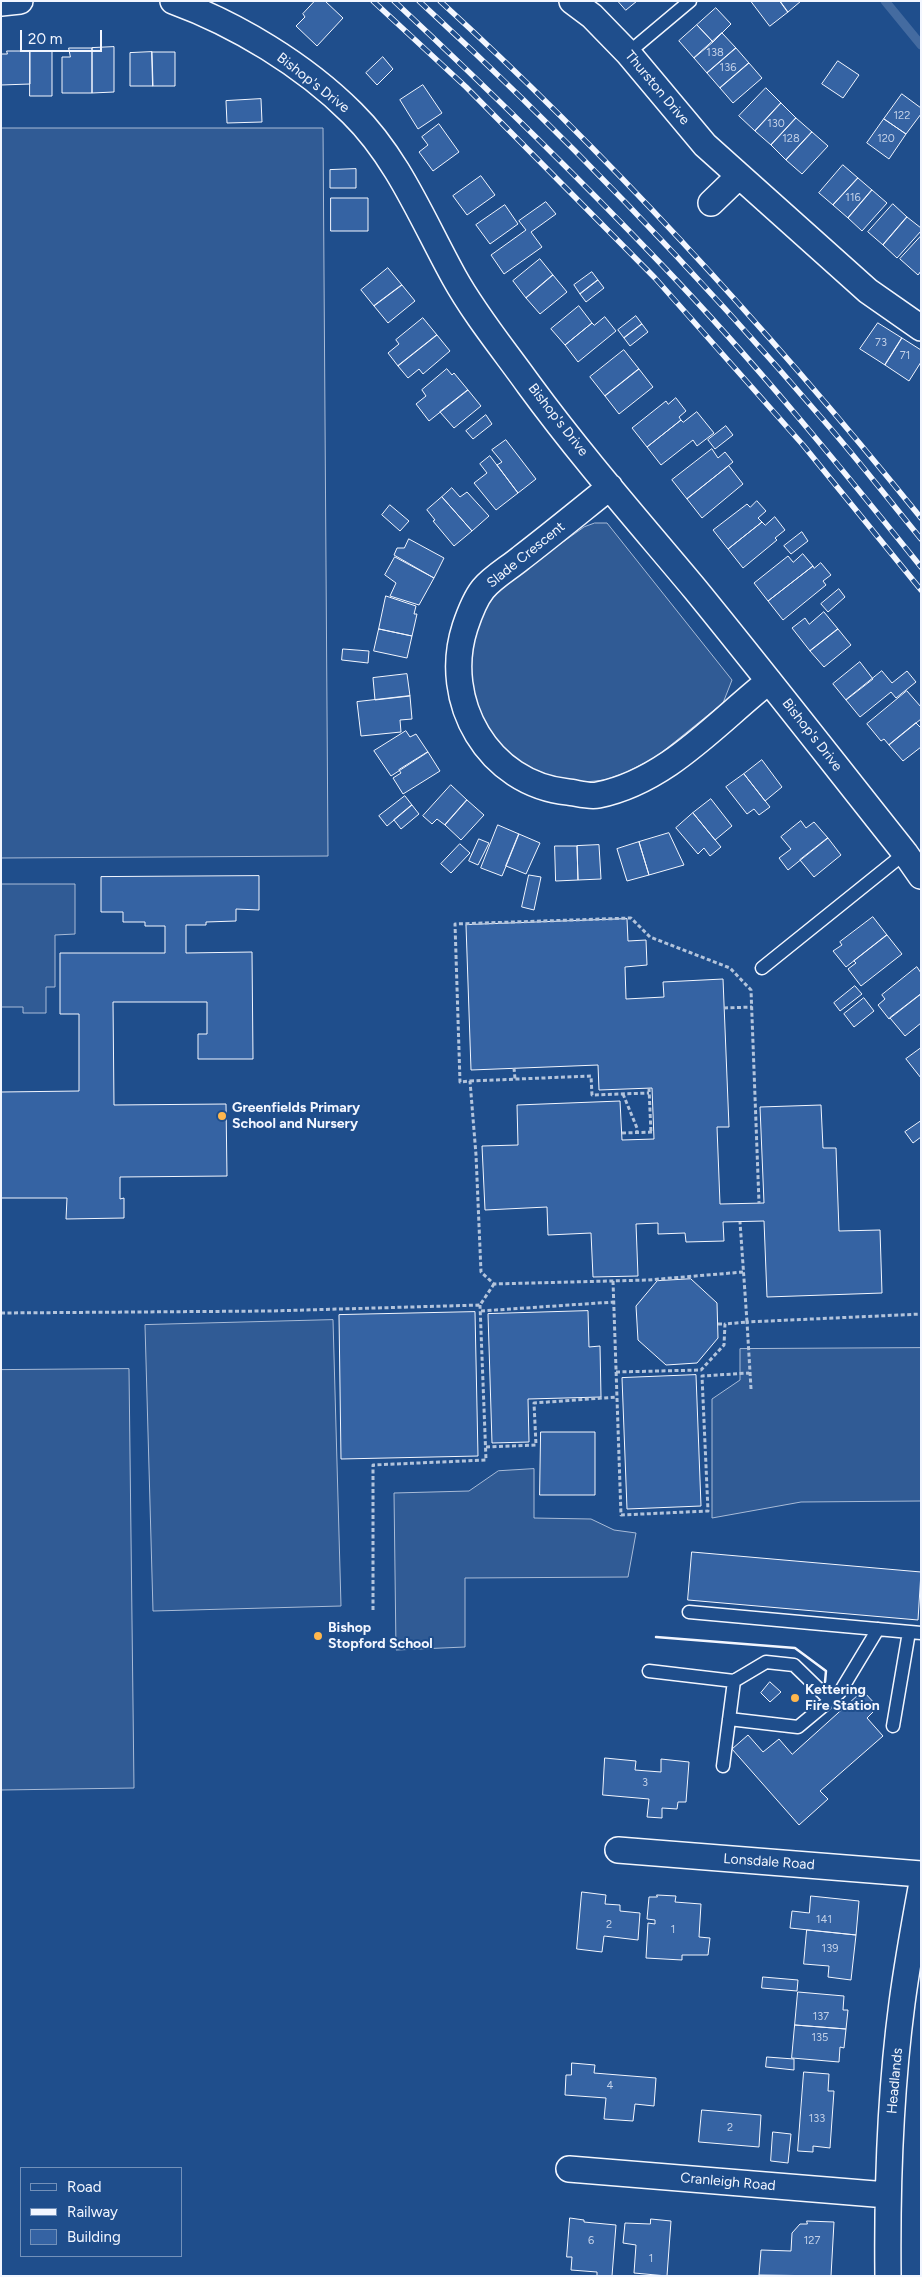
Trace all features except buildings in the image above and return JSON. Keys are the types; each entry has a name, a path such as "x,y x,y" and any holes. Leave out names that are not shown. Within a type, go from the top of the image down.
{"street":[{"path":"1,3 20,1"},
{"name":"Bishop's Drive","path":"173,1 199,11 240,32 281,57 324,88 351,112 373,136 424,219 461,288 540,400 770,681 921,876"},
{"name":"Thurston Drive","path":"572,1 592,16 628,53 705,145 868,291 921,328"},
{"path":"711,203 739,176"},
{"name":"Slade Crescent","path":"610,487 483,589 470,614 461,641 458,662 460,690 471,723 491,755 523,779 555,791 596,795 627,787 665,767 770,681"},
{"name":"Lonsdale Road","path":"618,1850 921,1874"},
{"name":"Headlands","path":"888,2276 887,2195 892,2104 902,2004 921,1888"},
{"name":"Cranleigh Road","path":"569,2169 887,2195"}],"lane":[{"path":"628,53 690,1"},
{"path":"762,968 905,853"},
{"path":"689,1612 915,1633 893,1726"},
{"path":"730,1719 798,1727 840,1692 878,1629"},
{"path":"649,1671 734,1681 766,1662 794,1665 830,1700"},
{"path":"724,1766 734,1681"}],"path":[{"path":"649,1093 592,1095 591,1076 470,1080 460,1082 455,924 631,918 650,937 730,968 751,990 759,1203"},
{"path":"724,1008 752,1007"},
{"path":"514,1068 516,1079"},
{"path":"470,1080 476,1155 481,1272 494,1284 613,1281 743,1272"},
{"path":"622,1133 652,1132 649,1088"},
{"path":"624,1094 637,1128 637,1133"},
{"path":"740,1222 751,1389"},
{"path":"613,1281 621,1515 708,1511 701,1370"},
{"path":"373,1610 373,1464 486,1460 480,1304 494,1284"},
{"path":"481,1311 614,1302"},
{"path":"1,1313 271,1311 480,1304"},
{"path":"718,1324 921,1314"},
{"path":"616,1372 701,1370 724,1345 725,1324"},
{"path":"702,1376 750,1373"},
{"path":"486,1447 536,1445 534,1403 617,1397"}],"shaded area":[{"path":"1,128 323,128 328,856 1,858"},
{"path":"595,523 607,523 732,680 723,703 656,757 625,773 605,780 585,782 560,780 535,773 515,760 495,738 479,713 470,672 472,649 479,623 487,605 500,590 518,574 584,527"},
{"path":"1,884 75,884 75,934 55,935 55,987 46,987 46,1013 23,1013 23,1007 1,1007"},
{"path":"333,1320 341,1606 153,1611 145,1325"},
{"path":"921,1348 921,1501 801,1502 712,1518 712,1399 740,1380 740,1349"},
{"path":"129,1369 134,1788 1,1790 1,1370"},
{"path":"534,1469 534,1518 591,1519 614,1530 636,1533 628,1577 465,1578 465,1647 396,1650 394,1493 469,1491 498,1471"}],"waterway":[{"path":"885,1 921,45"}],"railway":[{"path":"373,1 466,87 655,278 803,445 921,590"},
{"path":"394,1 564,165 697,302 795,414 921,567"},
{"path":"419,1 577,153 679,259 825,422 921,539"},
{"path":"440,1 568,123 690,250 808,382 921,518"}],"wall":[{"path":"656,1637 795,1648 826,1671 825,1682"}],"place":[{"name":"Greenfields Primary School and Nursery","path":"222,1116"},
{"name":"Bishop Stopford School","path":"318,1636"},
{"name":"Kettering Fire Station","path":"795,1698"}]}
